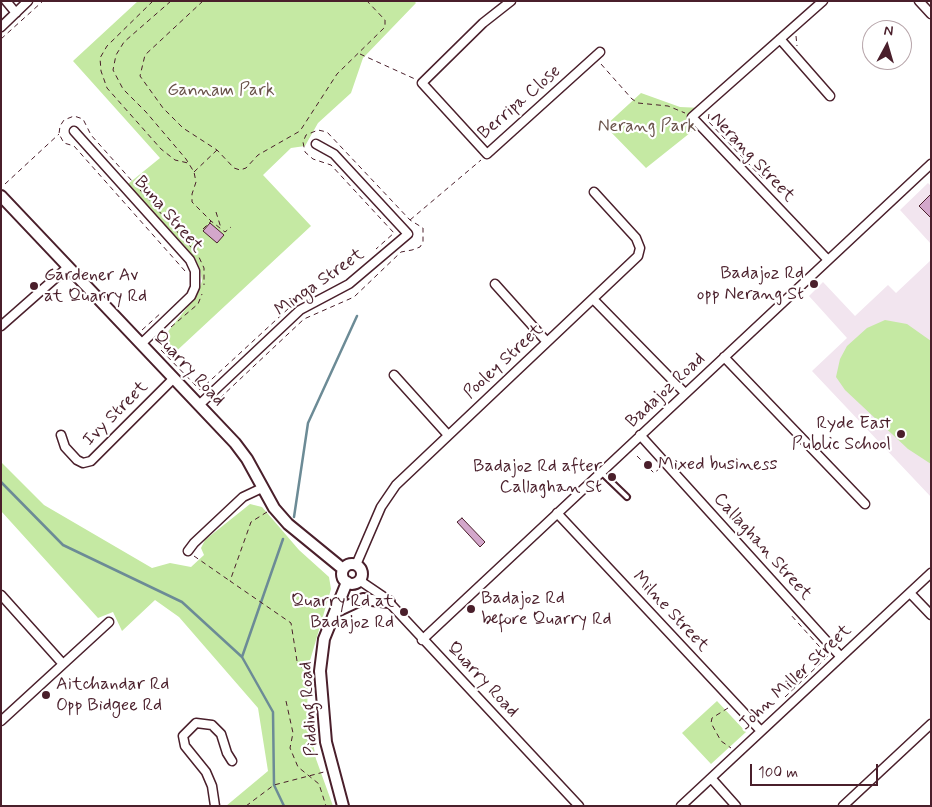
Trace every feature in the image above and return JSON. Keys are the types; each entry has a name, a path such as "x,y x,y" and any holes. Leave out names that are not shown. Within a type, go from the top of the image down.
{"street":[{"path":"6,1 16,13"},
{"path":"1,27 28,1"},
{"path":"422,83 483,23 511,1"},
{"name":"Nerang Street","path":"823,1 692,117 828,260"},
{"path":"919,1 931,14"},
{"path":"780,39 830,96"},
{"name":"Berripa Close","path":"422,83 487,154 598,55"},
{"name":"Buna Street","path":"74,131 190,260 195,271 195,287 191,296 141,344"},
{"name":"Minga Street","path":"199,405 300,310 349,284 408,234 334,154 316,144"},
{"name":"Badajoz Road","path":"422,640 931,164"},
{"name":"Pooley Street","path":"356,565 387,496 396,485 594,300 638,256 640,248 636,238 594,192"},
{"name":"Quarry Road","path":"1,196 243,453 274,508 303,538 343,569"},
{"path":"1,326 68,267"},
{"path":"495,284 547,342"},
{"path":"594,300 685,393"},
{"path":"724,357 865,504"},
{"path":"394,375 448,435"},
{"name":"Ivy Street","path":"61,435 65,447 77,460 83,463 92,461 174,378"},
{"name":"Callaghan Street","path":"640,436 841,657"},
{"path":"188,552 194,542 243,497 262,488"},
{"name":"Milne Street","path":"557,513 761,731"},
{"path":"348,565 356,565 362,573 359,580 352,583 347,582 342,576 343,569 348,565"},
{"name":"John Miller Street","path":"681,806 931,573"},
{"name":"Quarry Road","path":"359,580 373,588 388,602 579,806"},
{"name":"Pidding Road","path":"343,806 332,771 326,742 321,692 322,646 347,582"},
{"path":"910,592 931,615"},
{"path":"1,596 64,664"},
{"path":"334,612 363,599 388,602"},
{"path":"1,721 109,622"},
{"path":"215,806 212,786 206,772 185,746 184,736 196,723 212,725 221,734 232,761"},
{"path":"843,806 931,724"},
{"path":"710,778 736,806"}],"lane":[{"path":"601,472 627,497"}],"path":[{"path":"1,39 43,1"},
{"path":"153,1 107,46 100,58 101,71 107,88 161,149 175,160 188,163"},
{"path":"171,1 124,42 116,55 113,70 123,89 146,112 194,172 196,182 192,194 192,202 225,232 230,227"},
{"path":"203,1 145,55 140,76 163,108 183,128 217,150 234,168 240,170 246,168 258,156 300,131 337,74 386,27 385,20 367,1"},
{"path":"793,53 798,49 796,35"},
{"path":"358,53 422,83"},
{"path":"598,55 628,95 638,103 668,106 692,117"},
{"path":"708,121 709,111"},
{"path":"168,330 198,304 202,292 204,268 198,255 91,135 83,119 74,116 64,120 60,126 59,134 64,143 74,146 187,273"},
{"path":"214,404 304,319 354,296 401,252 420,247 425,235 423,228 410,220 327,132 318,130 306,135 303,142 305,152 313,159 331,165 394,233"},
{"path":"300,131 306,135"},
{"path":"5,184 59,134"},
{"path":"194,172 217,150"},
{"path":"410,220 487,154"},
{"path":"216,212 221,229"},
{"path":"203,229 211,221"},
{"path":"142,330 162,312"},
{"path":"160,350 200,390"},
{"path":"637,456 654,473 660,469"},
{"path":"230,581 251,522 274,508"},
{"path":"188,552 291,624 296,661 321,692"},
{"path":"789,613 828,656"},
{"path":"286,701 293,733 290,748 298,767 310,775 318,784 326,806"},
{"path":"731,748 721,741 711,722 712,718 734,703"},
{"path":"246,806 274,785 332,771"}],"shaded area":[{"path":"928,183 931,186 931,244 900,210"},
{"name":"Ryde East Public School","path":"931,260 931,497 812,371 847,338 809,296 823,282 855,316 888,285 896,293"}],"green space":[{"name":"Gannam Park","path":"138,1 414,1 416,3 363,58 351,93 318,123 305,146 291,148 263,175 311,226 170,357 158,344 197,295 202,281 200,269 195,258 128,184 160,158 73,61"},
{"name":"Nerang Park","path":"641,93 680,107 702,108 693,117 700,125 646,168 605,126"},
{"path":"885,320 907,324 931,341 931,464 908,449 845,390 836,377 840,359 847,346 867,328"},
{"path":"1,462 44,505 152,568 170,563 191,567 204,555 201,548 205,540 250,504 262,507 299,550 329,577 331,589 309,664 307,710 316,759 333,806 226,806 268,771 258,708 179,617 155,600 122,631 113,612 98,618 1,511"},
{"path":"717,701 746,732 711,764 682,733"}],"building":[{"path":"931,194 931,218 919,206"},
{"path":"210,223 224,235 217,243 203,231"},
{"path":"462,518 485,542 480,547 457,522"}],"waterway":[{"path":"294,517 308,423 357,316"},
{"path":"1,482 63,545 182,602 242,657 273,712 274,785 284,806"},
{"path":"242,657 283,539"}],"place":[{"name":"Badajoz Rd opp Nerang St","path":"814,284"},
{"name":"Gardener Av at Quarry Rd","path":"34,286"},
{"name":"Ryde East Public School","path":"901,434"},
{"name":"Mixed business","path":"648,465"},
{"name":"Badajoz Rd after Callaghan St","path":"612,477"},
{"name":"Badajoz Rd before Quarry Rd","path":"471,609"},
{"name":"Quarry Rd at Badajoz Rd","path":"404,612"},
{"name":"Aitchandar Rd Opp Bidgee Rd","path":"46,695"}]}
